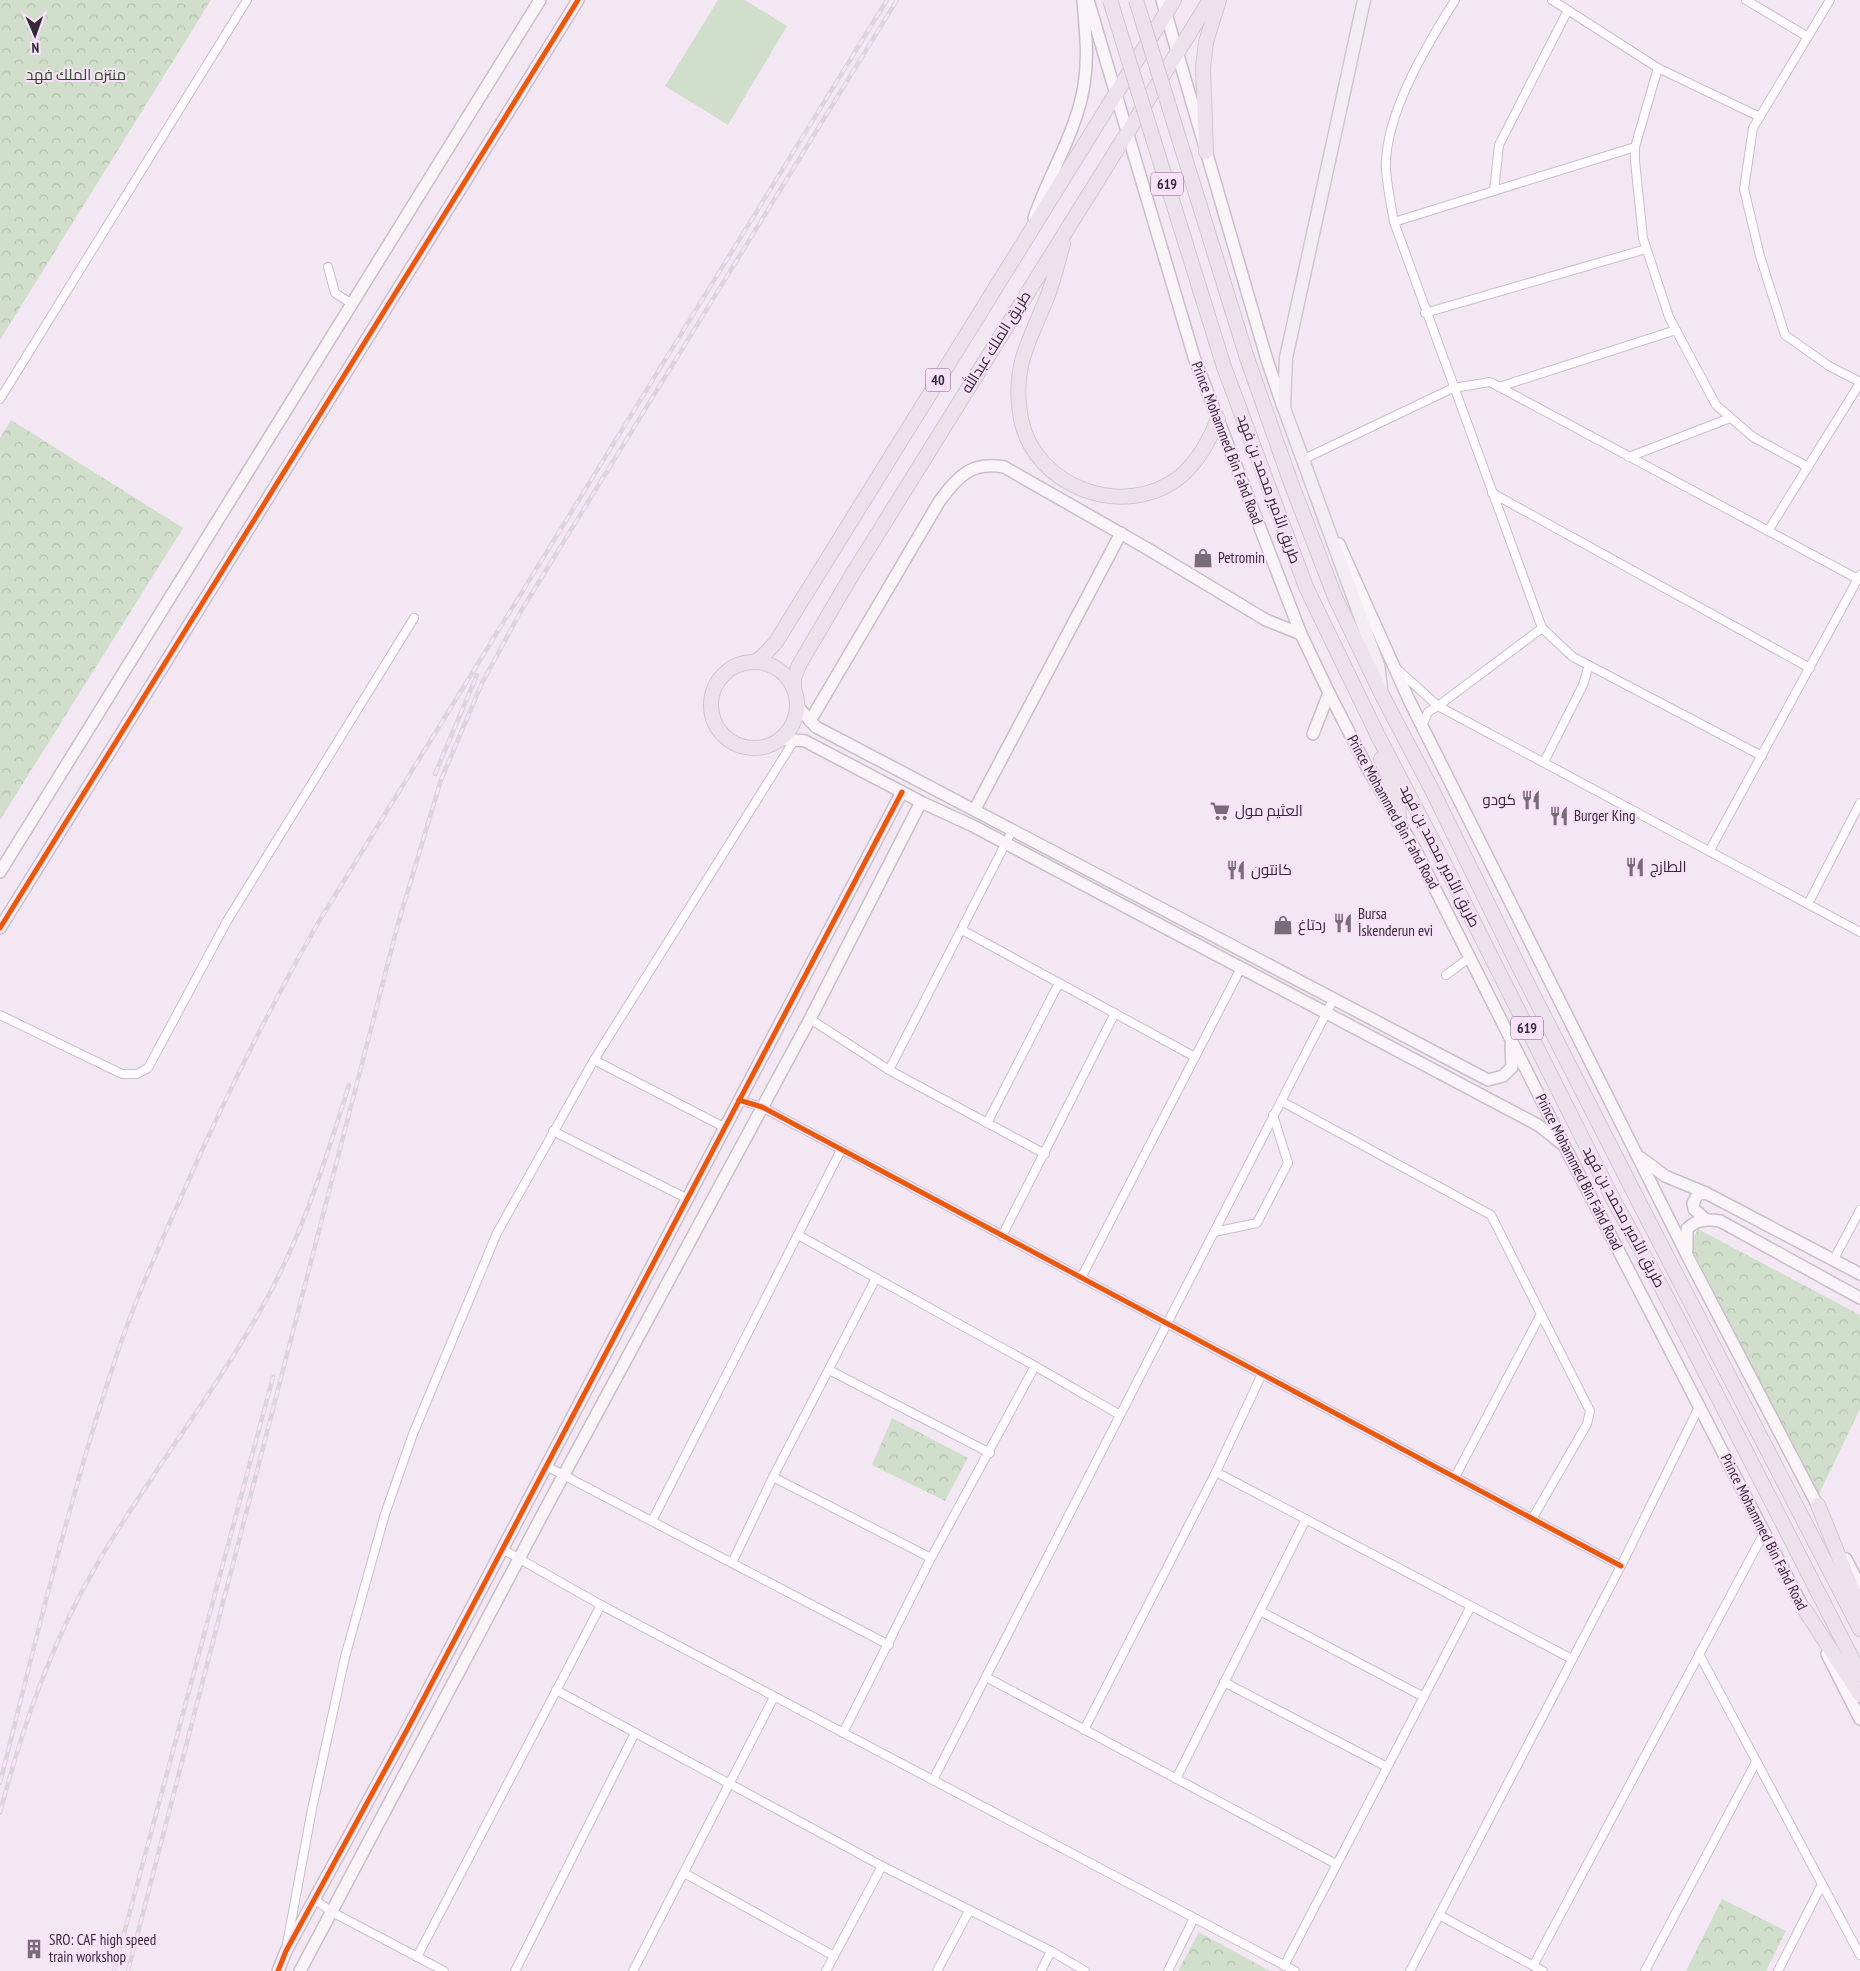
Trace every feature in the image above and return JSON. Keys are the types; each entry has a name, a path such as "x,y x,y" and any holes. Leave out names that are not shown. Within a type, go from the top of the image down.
{"highway":[{"name":"طريق الأمير محمد بن فهد","path":"1110,0 1224,367 1306,587 1378,736 1442,858 1613,1199 1663,1290 1860,1674"},
{"name":"طريق الأمير محمد بن فهد","path":"1136,0 1247,358 1291,484 1335,597 1382,695 1432,790 1518,966 1646,1218 1860,1629"},
{"name":"طريق الملك عبدالله","path":"794,690 794,678 813,640 1210,0"},
{"path":"1206,152 1203,68 1206,42 1219,0"},
{"name":"طريق الملك عبدالله","path":"755,662 776,642 1116,93 1168,4"},
{"path":"1067,229 1048,295 1026,345 1018,384 1022,420 1034,450 1047,468 1070,485 1100,496 1123,497 1156,490 1180,476 1202,453 1218,419"},
{"path":"755,662 778,670 790,682 794,690 797,706 789,730 777,742 761,748 736,744 717,728 711,712 714,688 724,674 738,665 755,662"},
{"path":"1378,736 1381,762 1398,801 1399,822"},
{"path":"1818,1505 1860,1609"},
{"path":"1805,1610 1860,1695"}],"main road":[{"path":"1364,0 1286,358 1284,408 1378,665 1382,695"}],"street":[{"path":"0,399 247,0"},
{"path":"0,872 540,0"},
{"path":"0,928 578,0"},
{"path":"1028,236 1066,142 1084,86 1088,40 1083,0"},
{"name":"Prince Mohammed Bin Fahd Road","path":"1088,0 1194,357 1301,634 1329,694 1399,822 1860,1719"},
{"path":"1454,0 1422,54 1392,126 1386,168 1394,222 1425,312 1542,628 1573,657 1762,756"},
{"path":"1552,0 1658,68 1760,117"},
{"path":"1746,0 1808,37"},
{"path":"1768,531 1860,383 1829,366 1785,335 1760,256 1744,189 1753,128 1830,0"},
{"path":"1168,4 1177,51 1267,360 1284,408"},
{"path":"1494,191 1499,145 1568,10"},
{"path":"1658,68 1635,147 1642,238 1669,317 1716,405 1753,437 1808,467"},
{"path":"1394,222 1635,147"},
{"path":"1425,312 1646,249"},
{"path":"328,267 336,293 352,304"},
{"path":"1499,387 1676,330"},
{"path":"1710,850 1859,577 1768,531 1490,382 1453,388 1302,460 1422,726 1689,1259 1860,1587"},
{"path":"1629,457 1730,418"},
{"path":"810,721 939,502 958,477 980,466 1004,467 1121,533 1266,620 1301,634"},
{"path":"1492,493 1810,668"},
{"path":"975,809 1121,533"},
{"path":"0,1015 122,1074 137,1074 148,1068 227,921 414,618"},
{"path":"1422,726 1428,712 1542,628"},
{"path":"1393,665 1438,706 1860,932"},
{"path":"1544,762 1583,685 1589,665"},
{"path":"1313,734 1329,694"},
{"path":"797,706 816,727 1488,1080 1503,1076 1512,1067 1510,1038"},
{"path":"777,742 795,739 805,741 921,802 1005,843 1538,1125 1564,1145"},
{"path":"286,1951 312,1810 345,1658 386,1514 414,1434 497,1233 594,1060 795,739"},
{"path":"278,1971 286,1951 502,1549 902,792"},
{"path":"300,1971 563,1475 810,1019 921,802"},
{"path":"1808,904 1859,808"},
{"path":"888,1070 1013,829"},
{"path":"962,930 1195,1057"},
{"path":"1446,975 1469,958"},
{"path":"1080,1278 1241,968"},
{"path":"987,1123 1059,983"},
{"path":"933,1780 1333,1000"},
{"path":"1002,1236 1115,1013"},
{"path":"810,1019 888,1070 1045,1154"},
{"path":"594,1060 724,1127"},
{"path":"739,1100 762,1108 1621,1566"},
{"path":"1281,1101 1490,1214 1590,1411 1587,1424 1532,1519"},
{"path":"1214,1232 1257,1223 1288,1163 1273,1115"},
{"path":"554,1131 686,1198"},
{"path":"652,1522 841,1150"},
{"path":"1635,1152 1664,1176 1706,1193 1860,1274"},
{"path":"1705,1219 1694,1209 1693,1204 1698,1194 1706,1193"},
{"path":"1834,1259 1860,1210"},
{"path":"1689,1259 1685,1240 1687,1229 1694,1222 1705,1219 1720,1221 1860,1298"},
{"path":"798,1236 1036,1366 1120,1415"},
{"path":"732,1563 773,1477 876,1278"},
{"path":"1455,1477 1541,1314"},
{"path":"843,1733 889,1644 930,1558 990,1453 1036,1366"},
{"path":"829,1370 990,1453"},
{"path":"1084,1730 1216,1472 1262,1374"},
{"path":"1410,1971 1621,1566 1699,1407"},
{"path":"546,1466 889,1644"},
{"path":"1216,1472 1572,1659"},
{"path":"773,1477 930,1558"},
{"path":"1176,1779 1306,1519"},
{"path":"1533,1966 1765,1531"},
{"path":"502,1549 601,1605 1295,1971"},
{"path":"417,1956 601,1605"},
{"path":"1284,1966 1471,1606"},
{"path":"1260,1611 1424,1696"},
{"path":"1699,1654 1821,1886 1860,1955"},
{"path":"986,1677 1336,1864"},
{"path":"1224,1682 1387,1767"},
{"path":"556,1690 882,1866 1051,1951 1085,1971"},
{"path":"633,1971 774,1696"},
{"path":"515,1971 635,1733"},
{"path":"1646,1971 1756,1762"},
{"path":"826,1971 882,1866"},
{"path":"684,1873 834,1956"},
{"path":"1778,1971 1821,1886"},
{"path":"314,1899 332,1912 444,1971"},
{"path":"937,1971 969,1911"},
{"path":"1439,1915 1543,1971"},
{"path":"1168,1971 1194,1918"},
{"path":"1041,1971 1051,1951"}],"green space":[{"name":"منتزه الملك فهد","path":"0,0 211,0 0,340"},
{"path":"718,0 745,0 787,26 728,125 665,86"},
{"path":"11,420 183,528 0,820 0,438"},
{"path":"1698,1229 1860,1315 1860,1409 1817,1498 1690,1245"},
{"path":"892,1418 968,1458 945,1501 872,1465"},
{"path":"1722,1899 1786,1931 1766,1971 1686,1971"},
{"path":"1199,1932 1270,1971 1178,1971"}],"railway":[{"path":"0,1783 69,1514 117,1354 138,1297 162,1241 210,1132 244,1062 318,923 887,0"},
{"path":"128,1971 398,924 441,780 482,683 521,611 897,0"},
{"path":"435,774 477,675"},
{"path":"0,1813 29,1714 68,1620 83,1589 120,1526 226,1367 279,1276 302,1223 349,1085"},
{"path":"114,1971 273,1377"}],"cycle path":[{"path":"0,928 578,0"},
{"path":"278,1971 286,1951 408,1728 902,792"},
{"path":"739,1100 762,1107 1621,1566"}],"place":[{"name":"Petromin","path":"1203,558"},
{"name":"كودو","path":"1531,800"},
{"name":"العثيم مول","path":"1220,811"},
{"name":"Burger King","path":"1559,816"},
{"name":"الطازج","path":"1635,867"},
{"name":"كانتون","path":"1236,870"},
{"name":"Bursa İskenderun evi","path":"1343,923"},
{"name":"ردتاغ","path":"1283,925"},
{"name":"SRO: CAF high speed train workshop","path":"34,1949"}]}
